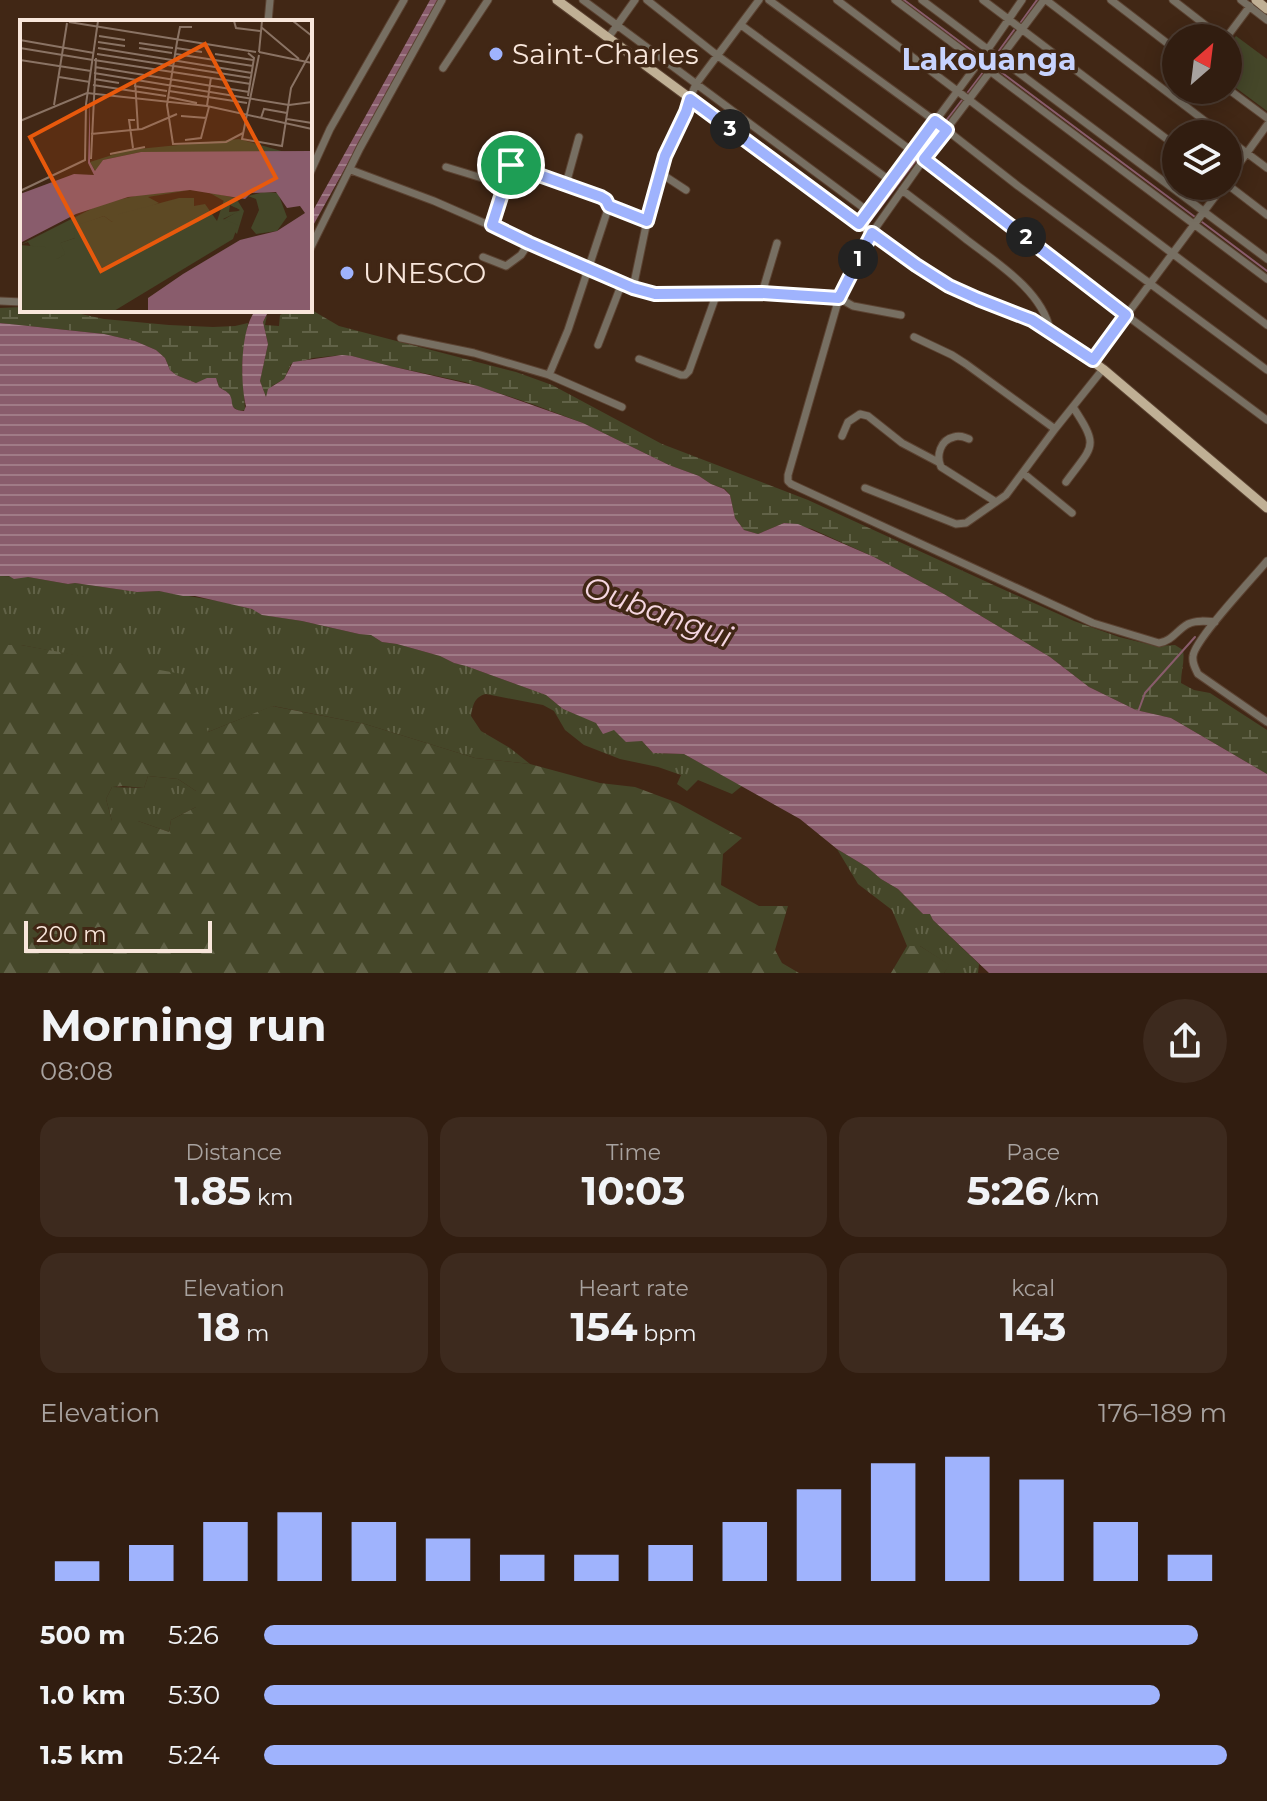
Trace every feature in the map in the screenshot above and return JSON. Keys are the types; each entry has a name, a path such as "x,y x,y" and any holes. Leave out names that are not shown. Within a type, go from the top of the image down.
{"main road":[{"path":"557,0 916,265 949,286 1032,320 1093,360 1267,508"},
{"path":"1253,3 1267,9"}],"street":[{"path":"268,20 270,0"},
{"path":"312,169 330,129 404,0"},
{"path":"312,245 360,148 442,0"},
{"path":"443,68 488,0"},
{"path":"583,0 869,212"},
{"path":"608,38 635,0"},
{"path":"647,0 718,56 892,182"},
{"path":"633,288 665,156 696,84 759,0"},
{"path":"769,0 1267,370"},
{"path":"837,0 1267,325"},
{"path":"895,0 1267,279"},
{"path":"922,0 1267,259"},
{"path":"983,0 1162,135"},
{"path":"859,224 1022,0"},
{"path":"1204,120 1045,0 872,233 839,298 788,475 791,484 1093,623 1122,633 1159,643 1166,642 1185,625 1198,621 1215,622"},
{"path":"1111,0 1162,39"},
{"path":"1173,0 1205,24"},
{"path":"1241,0 1253,3 1267,20"},
{"path":"1236,24 1253,3"},
{"path":"741,25 912,151"},
{"path":"1242,99 1267,118"},
{"path":"1242,158 1267,125"},
{"path":"492,225 521,137"},
{"path":"566,184 579,137"},
{"path":"1242,149 1267,168"},
{"path":"924,159 1267,420"},
{"path":"511,165 601,197 609,206 647,221"},
{"path":"446,167 505,185"},
{"path":"351,170 492,225 633,288 655,294 762,293 839,298 853,306 901,315"},
{"path":"660,173 686,190"},
{"path":"902,190 1018,279 1042,308 1050,330"},
{"path":"1242,198 1267,215"},
{"path":"1093,360 1213,200"},
{"path":"549,375 568,330 609,206"},
{"path":"483,257 506,266 521,255 529,243"},
{"path":"762,293 777,243"},
{"path":"598,345 622,283"},
{"path":"639,359 685,375 717,293"},
{"path":"0,301 20,302"},
{"path":"914,337 959,359 1055,429"},
{"path":"401,338 474,353 549,375 622,407"},
{"path":"865,488 956,524 966,523 1006,495 1103,369"},
{"path":"1066,482 1089,449 1091,441 1090,432 1073,407"},
{"path":"842,436 848,422 860,414 868,416 902,443 938,462 941,467 996,502"},
{"path":"938,462 943,445 949,439 954,436 969,439"},
{"path":"1023,473 1072,513"},
{"path":"1267,561 1215,622 1193,654 1198,674 1267,722"}],"green space":[{"path":"1242,40 1267,59 1267,111 1242,92"},
{"path":"20,307 20,312 72,312 104,319 169,325 213,327 248,323 242,365 245,410 239,411 233,407 228,393 219,387 217,380 196,383 176,375 156,350 135,341 104,334 0,323 0,308"},
{"path":"312,310 339,326 516,372 552,385 662,444 808,500 1074,621 1156,646 1175,645 1183,650 1181,683 1210,693 1267,730 1267,774 1171,718 1136,710 1089,687 1050,657 944,594 874,557 812,529 784,523 758,534 744,530 735,518 730,495 725,489 583,423 465,382 342,355 291,364 284,379 272,386 267,400 260,381 268,344 263,322 267,315 265,325 279,326 280,315"},
{"path":"0,576 137,592 159,591 224,602 263,615 371,635 382,642 440,656 546,695 563,709 642,741 653,753 684,754 742,786 732,794 698,780 687,791 677,784 681,775 620,759 584,745 565,730 554,711 543,705 486,694 477,699 471,716 481,731 530,764 475,758 365,724 273,706 208,732 89,658 21,645 0,645"},
{"path":"0,645 21,645 182,674 208,732 272,706 365,724 475,758 530,764 600,783 635,787 678,803 742,838 723,854 721,885 759,906 788,906 775,950 782,963 799,973 0,973","holes":["148,776 178,779 196,791 196,807 171,820 169,832 138,821 112,821 106,799 112,787 144,788"]},
{"path":"148,776 178,779 196,791 196,807 171,820 169,832 138,821 112,821 106,799 112,787 144,788"},
{"path":"837,849 898,889 923,914 930,913 933,920 979,964 978,973 944,973 949,965 920,946 907,946 892,910 858,884"},
{"path":"907,946 920,946 950,965 944,973 891,973"}],"water":[{"path":"430,0 439,0 312,227 312,212"},
{"name":"Oubangui","path":"255,312 268,312 263,322 268,344 260,381 266,397 268,389 284,379 293,362 342,355 478,386 583,423 724,489 730,495 735,518 744,530 758,534 784,523 798,524 874,557 944,594 1050,657 1089,687 1136,710 1171,718 1267,774 1267,973 989,973 930,914 923,914 898,889 837,849 800,819 684,754 653,753 642,741 626,742 614,730 603,734 596,723 563,709 546,695 440,656 382,642 371,635 262,615 252,609 195,596 0,576 0,323 104,334 135,341 156,350 176,375 196,383 216,378 219,387 230,396 233,407 244,411 244,342"}],"waterway":[{"path":"904,0 979,56"},
{"path":"1021,22 1037,0"},
{"path":"998,52 1014,30"},
{"path":"987,67 993,58"},
{"path":"997,69 1195,217"},
{"path":"968,92 984,71"},
{"path":"945,122 962,100"},
{"path":"868,224 939,130"},
{"path":"1202,222 1267,271"},
{"path":"1138,712 1145,693 1195,637"}],"place":[{"name":"Saint-Charles","path":"496,54"},
{"name":"UNESCO","path":"347,273"}],"district":[{"name":"Lakouanga","path":"989,60"}],"route":[{"path":"690,99 859,224 935,121 947,130 924,159 1126,315 1093,360 1032,320 949,286 872,233 839,298 762,293 655,294 633,288 492,225 511,165 601,197 609,206 647,221 665,156 690,99"}]}
